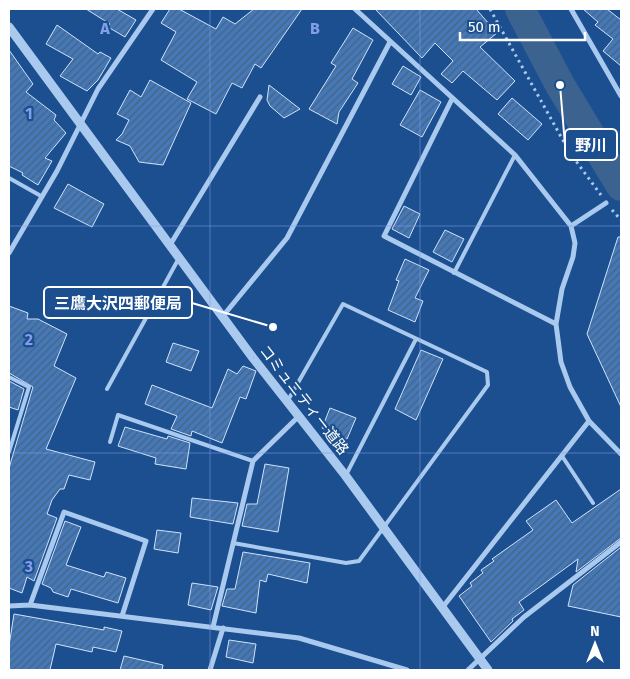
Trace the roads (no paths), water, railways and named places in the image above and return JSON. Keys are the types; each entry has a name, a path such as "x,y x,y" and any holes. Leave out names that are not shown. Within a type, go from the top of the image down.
{"street":[{"path":"9,253 57,171 98,89 153,9"},
{"path":"355,9 515,155 572,226 575,243 573,257 562,289 556,324 561,362 570,387 589,421 621,454"},
{"path":"571,9 621,94"},
{"name":"コミュニティー道路","path":"9,27 222,316 345,476 488,670"},
{"path":"222,316 287,238 390,42"},
{"path":"170,245 260,97"},
{"path":"452,99 384,236 556,324"},
{"path":"572,226 606,203"},
{"path":"214,627 253,461 298,417"},
{"path":"442,608 589,421"},
{"path":"30,605 64,512 146,541 122,616"},
{"path":"468,670 524,617 621,542"},
{"path":"9,606 30,605 299,638 407,670"},
{"path":"210,670 223,628"}],"lane":[{"path":"454,272 515,155"},
{"path":"9,178 41,196"},
{"path":"106,389 180,258"},
{"path":"233,543 346,563 359,561 488,385 486,372 343,304 287,403"},
{"path":"345,476 416,339"},
{"path":"9,377 30,388 9,452"},
{"path":"110,442 118,415 253,461"},
{"path":"562,456 593,503"}],"waterway":[{"path":"520,9 560,85 621,186"}],"place":[{"name":"野川","path":"560,85"},
{"name":"三鷹大沢四郵便局","path":"273,327"}]}
